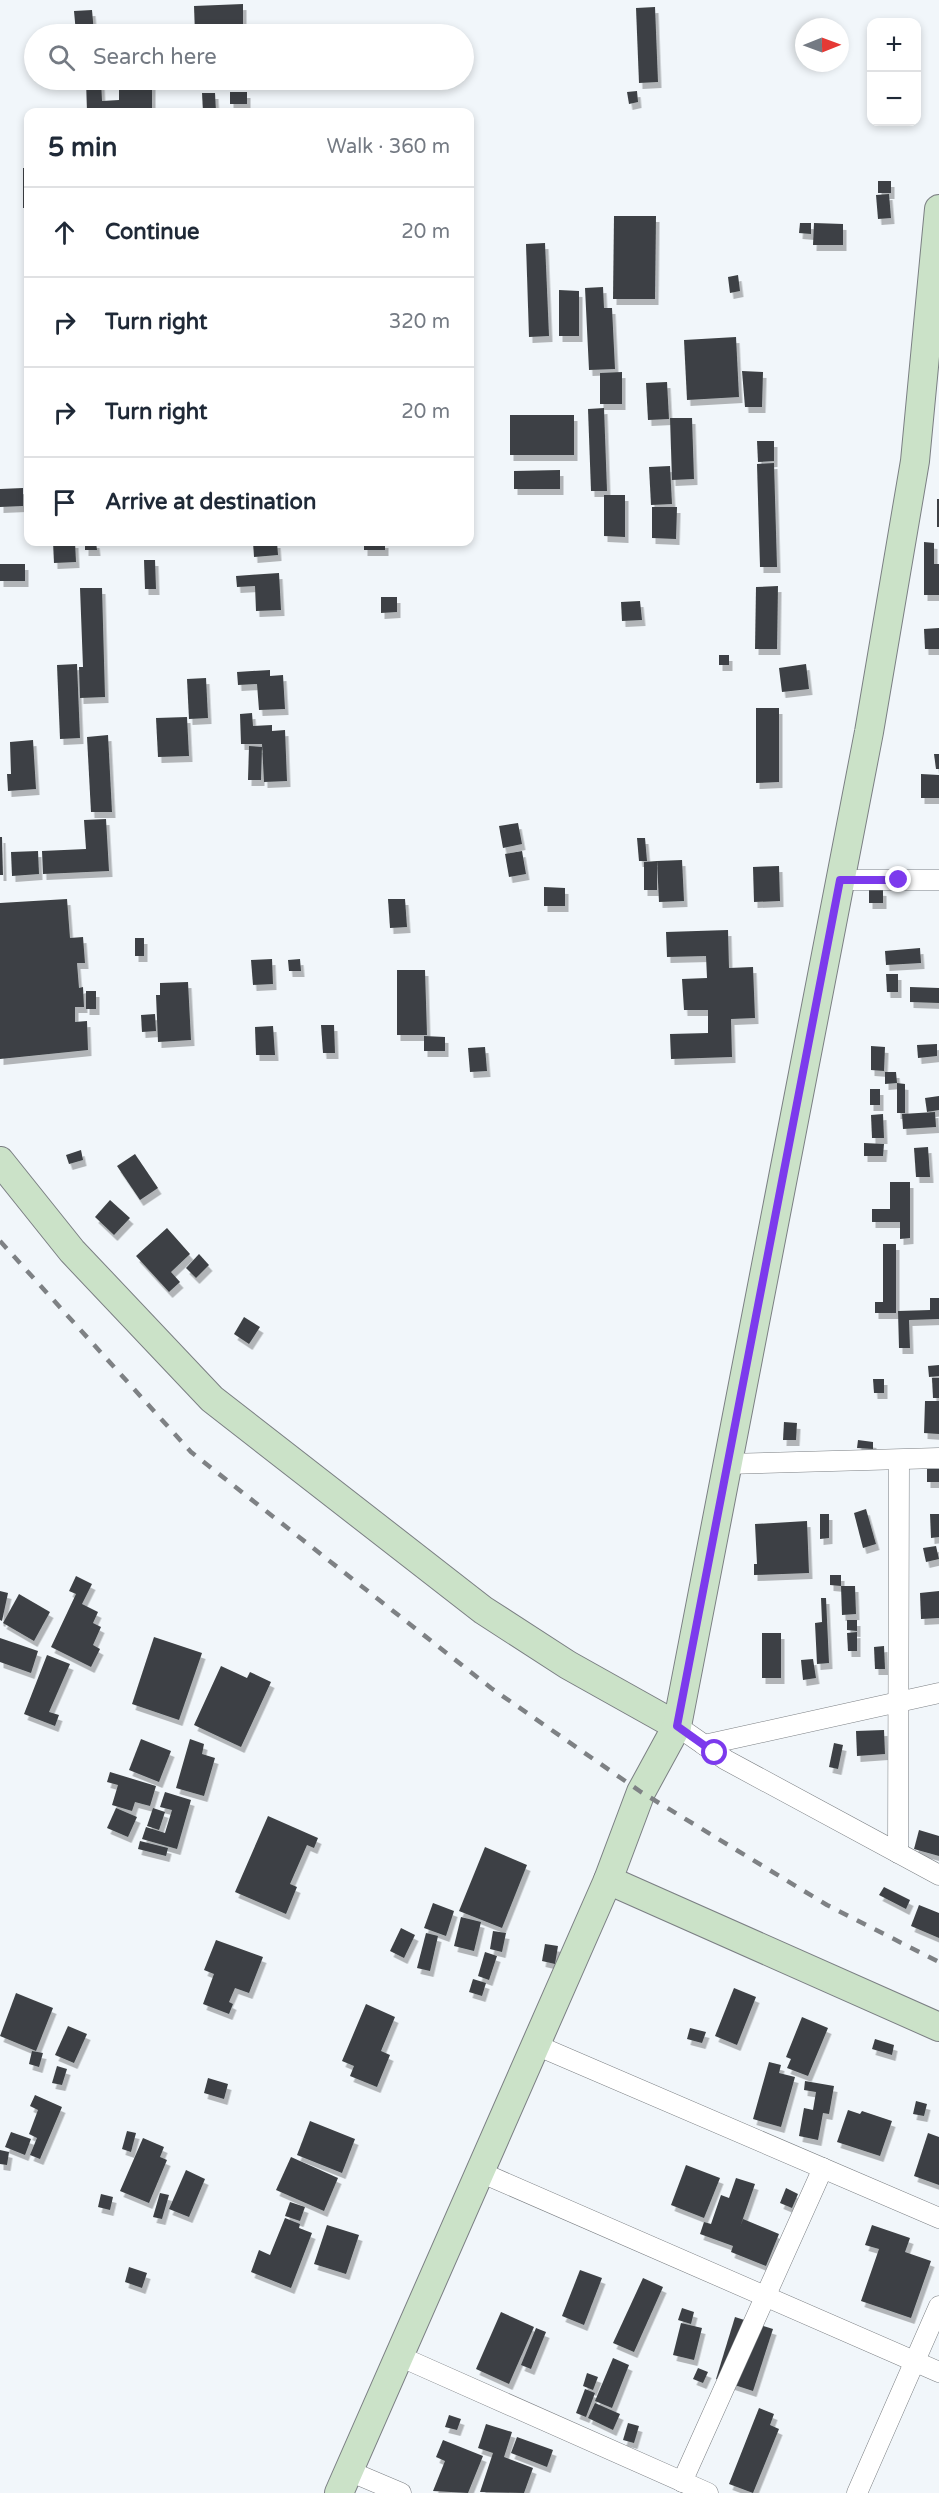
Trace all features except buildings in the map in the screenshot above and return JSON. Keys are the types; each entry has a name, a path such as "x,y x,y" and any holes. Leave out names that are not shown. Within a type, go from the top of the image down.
{"main road":[{"path":"344,2482 608,1881 641,1792 677,1726 840,880 915,461 939,209"},
{"path":"0,1161 72,1251 212,1399 483,1610 568,1665 677,1726"},
{"path":"608,1881 939,2027"}],"street":[{"path":"840,880 939,880"},
{"path":"727,1464 939,1458"},
{"path":"898,1853 899,1460"},
{"path":"704,1745 939,1694"},
{"path":"677,1726 726,1760 939,1875"},
{"path":"536,2045 939,2218"},
{"path":"682,2481 823,2169"},
{"path":"480,2172 939,2372"},
{"path":"857,2493 939,2306"},
{"path":"399,2356 708,2493"},
{"path":"344,2482 401,2493"}],"railway":[{"path":"0,1241 191,1452 491,1688 641,1792 827,1905 939,1962"}],"route":[{"path":"715,1753 677,1726 702,1586 840,880 899,880"}]}
